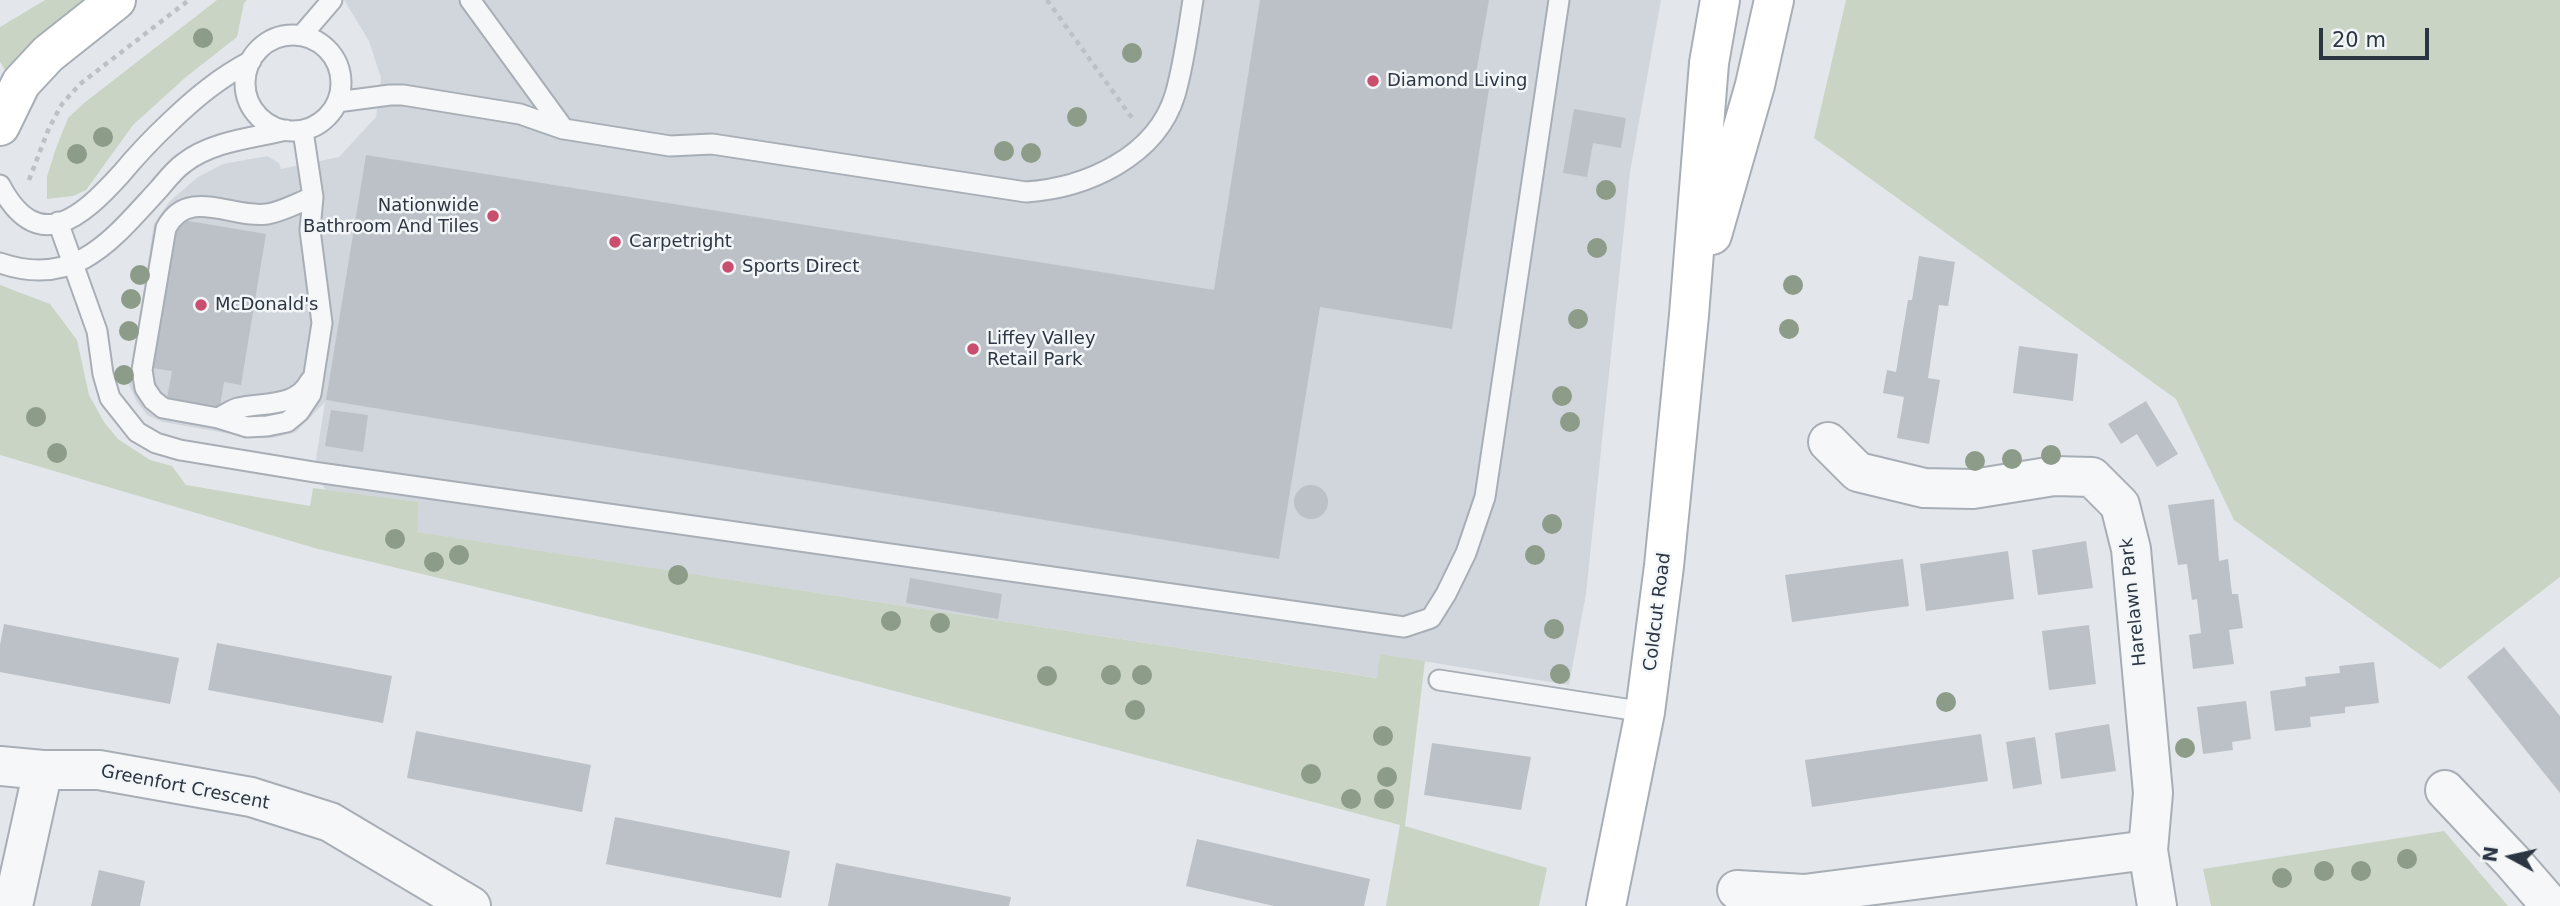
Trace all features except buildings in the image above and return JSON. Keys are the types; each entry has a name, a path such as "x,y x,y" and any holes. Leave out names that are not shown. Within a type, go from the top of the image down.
{"main road":[{"path":"0,126 30,73 48,54 116,0"},
{"name":"Coldcut Road","path":"1606,906 1645,712 1664,566 1689,314 1709,63 1720,0"},
{"name":"Coldcut Road","path":"1689,314 1755,85 1774,0"}],"street":[{"name":"Harelawn Park","path":"1828,442 1858,472 1924,488 1973,489 2054,476 2092,477 2120,505 2131,549 2153,793 2148,850 2157,906"},
{"name":"Greenfort Crescent","path":"0,766 43,770 99,770 251,797 330,822 471,906"},
{"path":"13,906 43,770"},
{"path":"2445,790 2551,906"},
{"path":"1737,890 1804,894 2148,850"}],"lane":[{"path":"302,35 332,0"},
{"path":"470,0 564,129"},
{"path":"337,102 390,95 403,96 520,114 564,129 670,146 712,144 1026,192 1069,186 1094,177 1118,164 1148,141 1159,128 1174,96 1193,0"},
{"path":"58,222 97,331 103,374 110,398 137,432 156,443 180,450 341,476 1404,627 1430,618 1446,594 1466,553 1485,497 1559,0"},
{"path":"0,262 18,269 37,271 57,270 74,264 108,243 183,163 218,146 294,130 321,122 331,113 337,102 341,89 340,74 336,60 327,49 316,40 302,35 272,39 260,48 246,75 251,104 260,117 271,125 294,130"},
{"path":"0,185 23,218 38,223 68,220 90,206 168,124 220,77 251,61"},
{"path":"294,130 313,197 310,230 322,323 311,394 299,412 286,422 267,426 247,427 218,418 163,408 153,400 145,387 142,370 166,228 171,218 189,208 202,206 267,215 313,197"},
{"path":"1439,680 1645,712"}],"path":[{"path":"32,176 49,128 62,104 80,84 189,0"},
{"path":"1047,0 1148,141"}],"shaded area":[{"name":"Liffey Valley Retail Park","path":"344,0 1661,0 1630,172 1586,594 1569,685 1380,654 1378,678 416,532 419,502 326,490 314,472 325,402 296,432 273,438 254,438 163,422 147,415 129,385 154,224 170,201 198,177 223,164 267,156 279,163 281,169 339,157 376,117 381,78 369,41"}],"green space":[{"path":"45,0 85,0 29,44 7,73 0,62 0,27"},
{"path":"217,0 247,0 244,3 237,37 186,77 133,125 86,190 73,196 47,199 47,177 68,118"},
{"path":"1846,0 2560,0 2560,577 2440,669 2234,520 2176,399 1814,138"},
{"path":"0,285 50,304 77,340 89,395 104,422 118,439 150,460 172,466 186,485 310,506 313,488 419,502 417,532 1377,678 1380,654 1425,661 1405,826 1547,868 1539,906 1386,906 1400,825 755,654 318,549 0,455"},
{"path":"2444,831 2508,906 2211,906 2203,869"}],"place":[{"name":"Diamond Living","path":"1373,81"},
{"name":"Nationwide Bathroom And Tiles","path":"493,216"},
{"name":"Carpetright","path":"615,242"},
{"name":"Sports Direct","path":"728,267"},
{"name":"McDonald's","path":"201,305"},
{"name":"Liffey Valley Retail Park","path":"973,349"}]}
